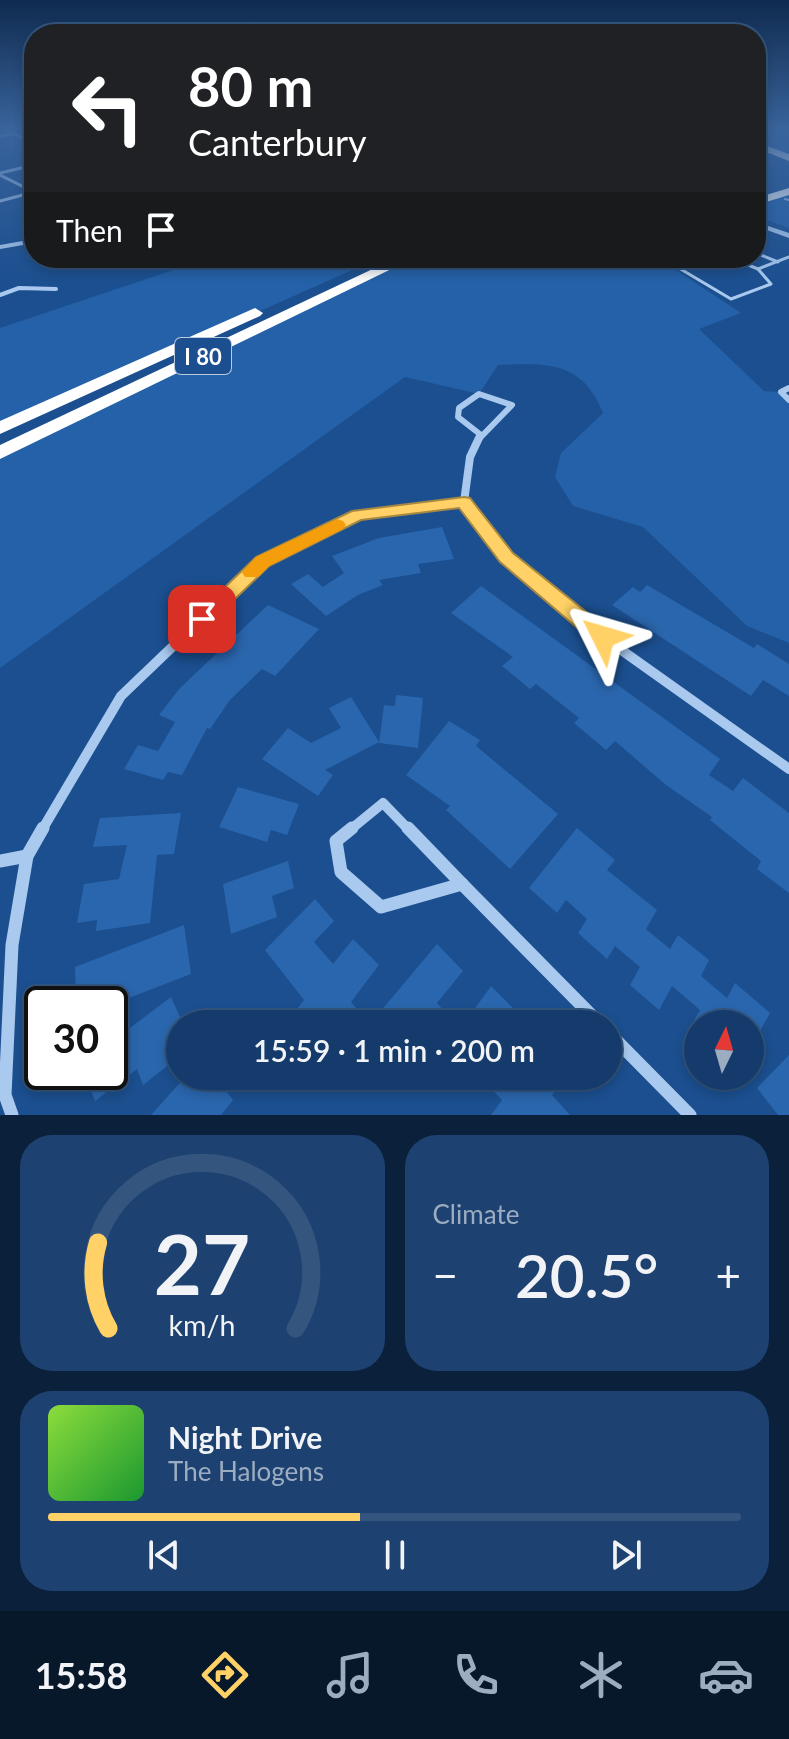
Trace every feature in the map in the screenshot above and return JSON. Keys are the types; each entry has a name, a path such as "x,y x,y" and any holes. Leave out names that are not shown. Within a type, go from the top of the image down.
{"highway":[{"path":"766,192 789,185"},
{"path":"766,199 789,191"},
{"name":"I 80","path":"0,428 355,268"},
{"name":"I 80","path":"0,453 386,268"}],"street":[{"path":"0,201 24,195"},
{"path":"766,220 789,228"},
{"path":"766,228 789,236"},
{"path":"0,247 24,243"},
{"path":"0,295 19,288 56,289"},
{"path":"789,388 781,392 789,400"},
{"path":"481,435 458,417 459,408 479,394 512,405 488,424 481,435 470,452 464,502 507,557 603,637 789,769"},
{"path":"12,1115 5,1095 6,945 27,856 121,696 262,561 358,515 464,502"},
{"path":"465,883 381,907 341,872 336,841 383,803 465,883 587,1010"},
{"path":"0,861 27,856"},
{"path":"622,1046 690,1115"}],"lane":[{"path":"766,257 778,262"},
{"path":"766,266 789,257"},
{"path":"679,268 731,299 771,284 758,269 761,268"}],"shaded area":[{"path":"789,191 789,228 766,220 766,199"},
{"path":"179,268 357,268 0,427 0,328"},
{"path":"386,268 673,268 741,313 699,329 764,391 781,392 789,400 789,643 747,626 643,527 573,506 555,477 561,453 603,413 585,383 561,369 533,364 498,365 479,394 405,377 0,668 0,453"}],"building":[{"path":"442,527 454,559 418,564 421,573 379,580 383,585 358,595 326,616 291,584 308,574 323,587 344,573 332,556 379,538"},
{"path":"647,585 754,648 757,644 789,664 789,696 763,680 751,696 612,605 633,587 640,592"},
{"path":"481,586 720,759 709,775 733,791 743,778 789,813 789,893 757,869 761,861 710,820 712,817 666,785 615,741 606,750 574,723 579,718 536,684 530,689 502,666 513,657 451,613"},
{"path":"268,605 319,629 275,676 262,669 230,700 210,729 207,728 182,775 168,772 163,780 124,769 138,745 158,751 175,722 159,715 180,688"},
{"path":"396,695 423,698 418,748 379,743 384,705 395,706"},
{"path":"351,697 379,742 325,770 333,775 318,796 262,759 288,728 311,743 341,728 329,708"},
{"path":"449,721 480,740 476,746 558,814 510,869 446,810 450,806 406,775"},
{"path":"238,787 299,804 287,835 271,830 267,842 219,827"},
{"path":"181,813 174,854 157,855 150,923 96,931 97,920 77,923 84,884 119,879 127,845 93,847 100,818"},
{"path":"577,828 615,860 607,870 657,910 646,929 670,949 678,935 709,960 701,976 727,998 735,983 770,1013 764,1024 764,1010 700,1010 672,986 659,1010 630,985 640,967 615,946 607,959 578,933 587,919 566,900 557,913 529,888"},
{"path":"288,861 294,888 272,896 277,917 231,934 223,884"},
{"path":"315,899 334,921 314,942 333,964 353,939 379,965 351,1002 356,1010 296,1010 304,1000 265,950"},
{"path":"184,925 191,974 128,998 128,986 76,986 75,967"},
{"path":"437,944 463,971 437,1003 443,1010 382,1010"},
{"path":"491,986 515,1010 474,1010"},
{"path":"171,997 177,1010 166,1010 166,1067 143,1085 137,1069 128,1076 128,1029"},
{"path":"789,1055 789,1115 778,1115 759,1090 764,1090 764,1081"},
{"path":"91,1090 109,1090 95,1101"},
{"path":"173,1090 226,1090 233,1100 221,1115 151,1115"},
{"path":"492,1090 555,1090 552,1095 570,1115 491,1115 502,1100"}],"waterway":[{"path":"785,199 789,200"}],"slow traffic":[{"path":"251,572 262,561 337,525"}],"route":[{"path":"202,619 262,561 358,515 464,502 507,557 603,637"}]}
